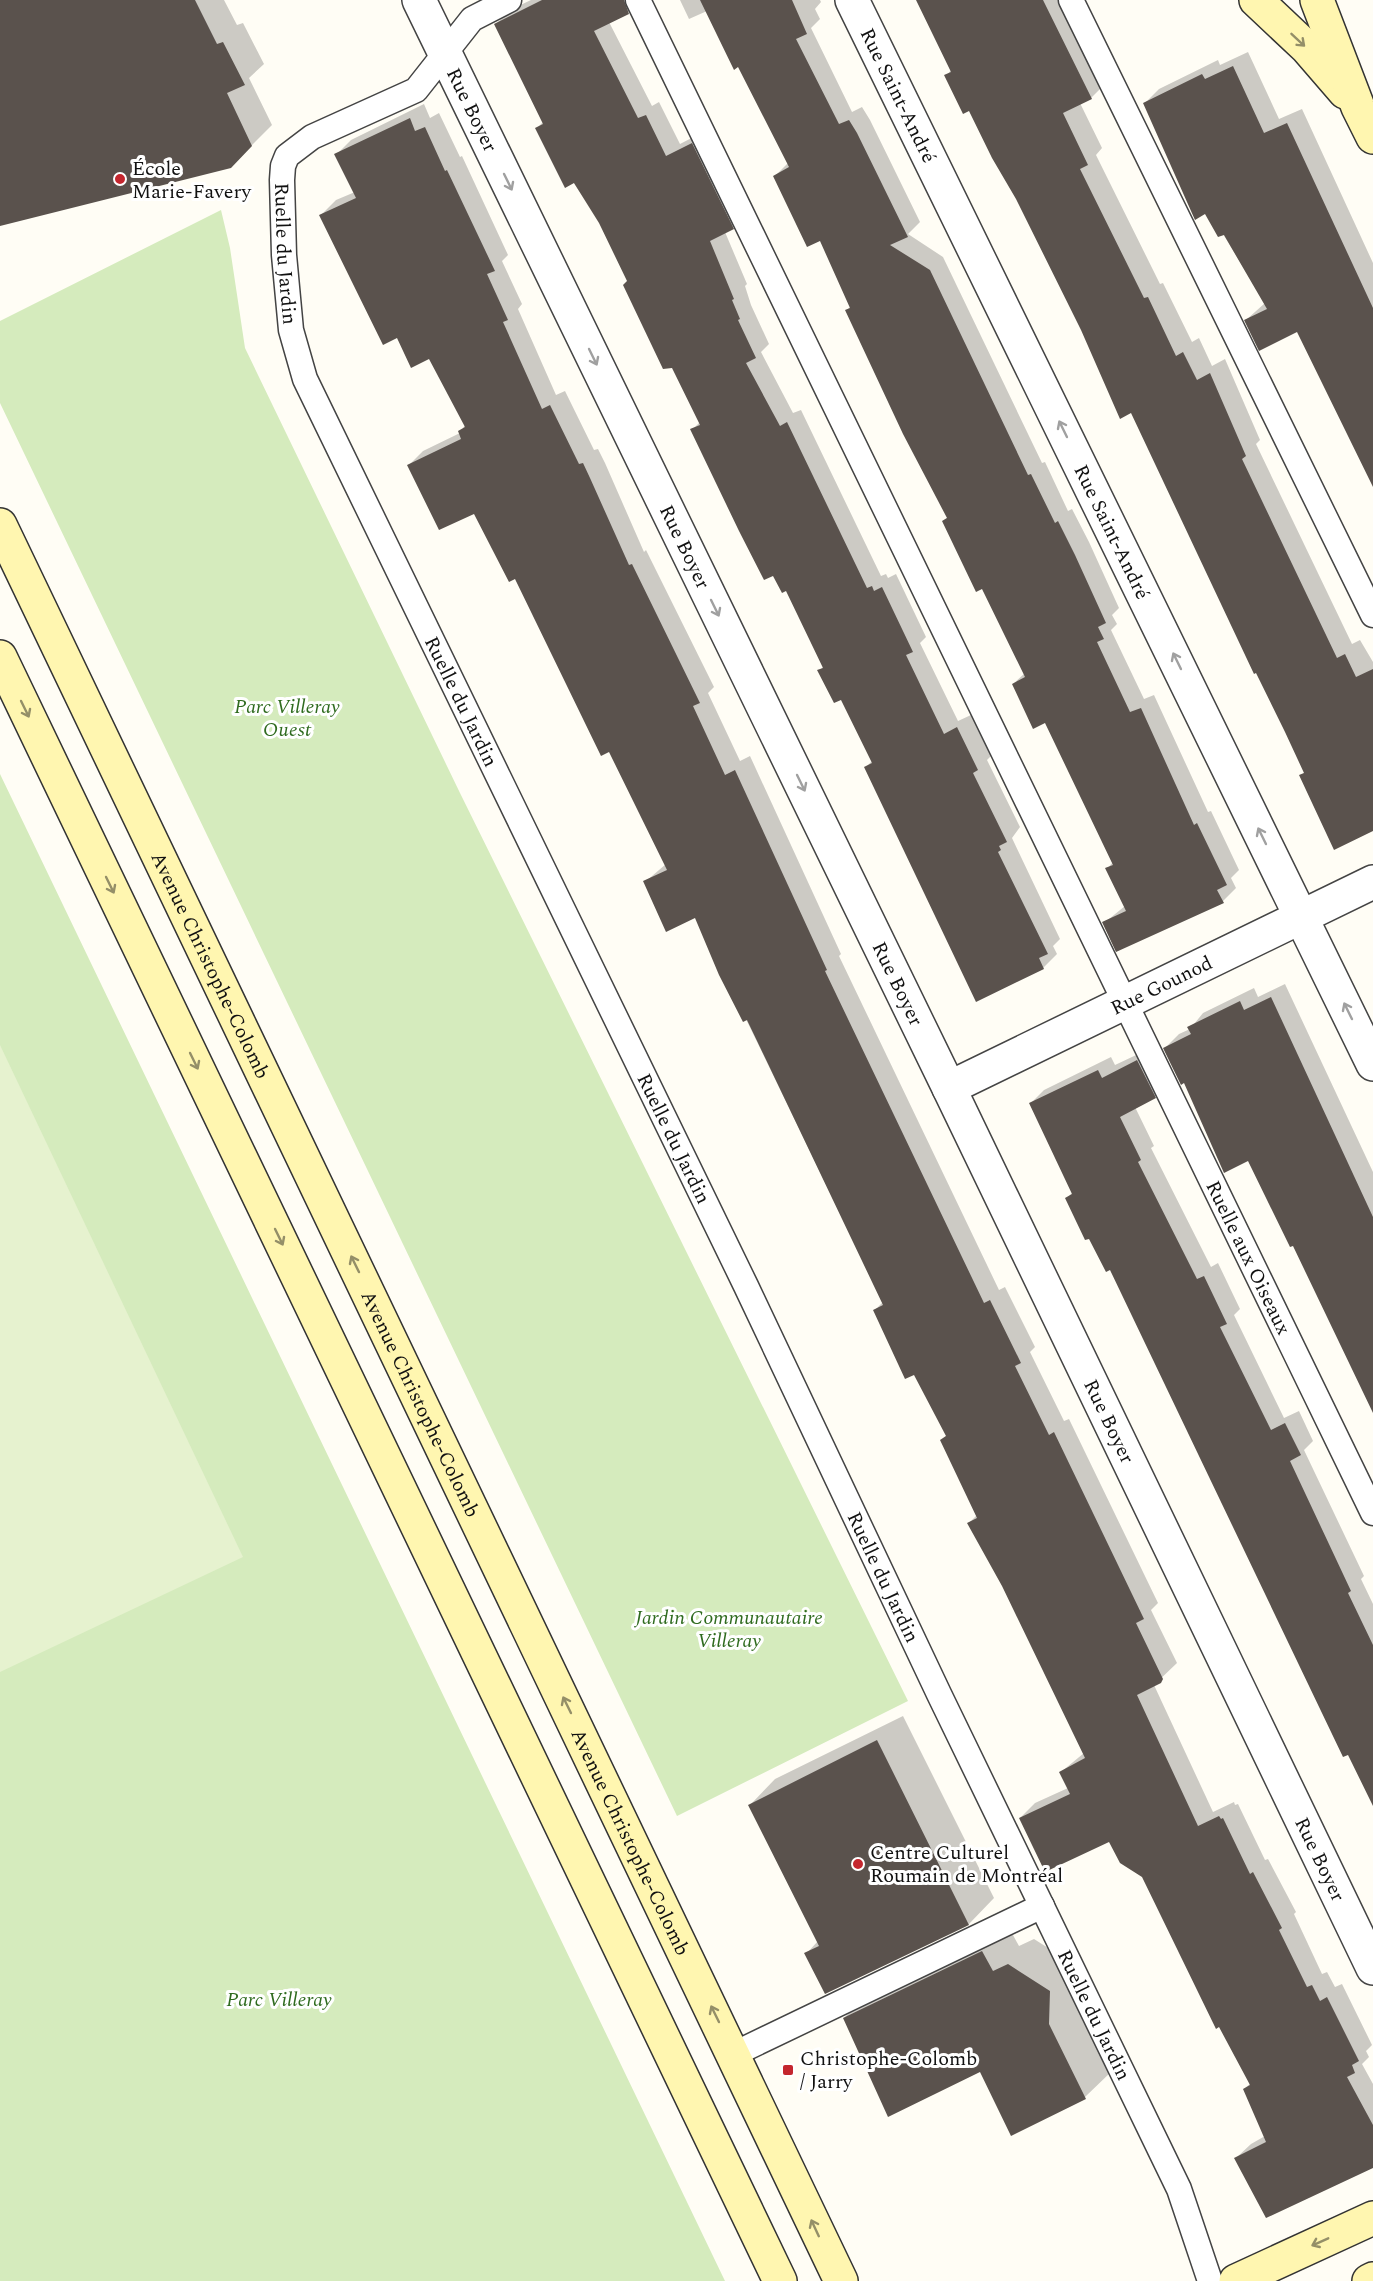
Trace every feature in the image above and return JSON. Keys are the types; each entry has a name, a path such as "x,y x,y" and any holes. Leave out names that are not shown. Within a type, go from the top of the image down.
{"main road":[{"path":"1256,0 1307,48 1358,107"},
{"path":"1317,0 1358,107 1373,137"},
{"name":"Avenue Christophe-Colomb","path":"0,525 841,2281"},
{"path":"0,657 780,2281"},
{"path":"1236,2281 1373,2218"},
{"path":"1369,2281 1373,2279"}],"street":[{"name":"Rue Boyer","path":"419,0 949,1088 1373,1968"},
{"name":"Rue Saint-André","path":"852,0 1373,1064"},
{"name":"Rue Gounod","path":"949,1088 1373,882"}],"lane":[{"name":"Ruelle du Jardin","path":"509,0 472,19 416,90 312,137 287,156 283,166 281,212 291,330 296,354 305,379 746,1286 1179,2189 1210,2281"},
{"name":"Ruelle aux Oiseaux","path":"638,0 1373,1513"},
{"path":"1071,0 1373,615"},
{"path":"734,2054 1042,1906"}],"green space":[{"name":"Jardin Communautaire Villeray","path":"221,210 230,248 245,348 460,793 908,1701 677,1816 0,403 0,321"},
{"name":"Parc Villeray","path":"0,774 725,2281 0,2281"},
{"path":"0,1045 243,1557 0,1672"}],"building":[{"name":"École Marie-Favery","path":"0,0 195,0 217,44 223,42 245,85 227,93 252,146 231,168 0,226"},
{"path":"542,0 624,0 629,14 594,31 638,118 646,115 666,156 692,143 734,229 710,241 734,299 732,300 740,319 738,320 756,358 746,363 780,426 787,422 867,588 872,586 874,591 882,587 913,652 906,655 944,734 957,727 978,770 973,773 1007,842 999,846 1001,850 998,852 1048,954 1039,958 1044,969 976,1002 864,767 872,763 841,700 834,703 817,670 823,668 786,591 782,593 773,576 764,580 739,531 690,429 700,425 672,368 663,369 623,285 627,281 599,223 574,183 565,188 535,128 543,124 494,24"},
{"path":"700,0 792,0 807,34 796,39 839,124 849,120 857,133 908,237 890,245 930,270 1028,475 1031,474 1055,523 1058,521 1106,623 1098,627 1104,639 1097,642 1130,712 1141,708 1194,825 1197,823 1227,885 1217,890 1224,903 1116,952 1102,922 1126,911 1105,868 1113,865 1045,723 1033,729 1012,684 1025,677 982,589 976,592 942,521 947,518 903,434 845,310 850,308 820,241 807,247 773,176 789,167 738,67 734,70"},
{"path":"916,0 1043,0 1092,99 1063,113 1088,165 1080,169 1144,298 1148,297 1176,356 1183,352 1197,380 1210,373 1246,456 1242,459 1337,658 1345,654 1356,677 1373,669 1373,831 1334,850 1299,775 1304,773 1285,732 1256,673 1254,674 1131,413 1120,419 1081,330 1016,199 992,158 969,111 963,114 944,75 951,72"},
{"path":"1233,66 1264,133 1287,123 1373,308 1373,487 1297,332 1259,351 1244,320 1267,309 1224,235 1218,237 1205,214 1195,220 1143,103 1202,74 1205,79"},
{"path":"410,118 415,131 425,127 445,171 447,170 495,271 487,274 508,320 503,322 542,409 550,405 579,464 583,463 629,565 632,564 700,703 693,706 725,775 735,770 827,970 825,971 984,1303 990,1300 1021,1363 1015,1366 1049,1435 1054,1432 1144,1619 1136,1623 1163,1679 1161,1683 1137,1695 1198,1826 1219,1816 1223,1818 1250,1874 1253,1872 1282,1928 1279,1930 1307,1987 1312,1985 1320,2001 1327,1997 1359,2061 1352,2065 1355,2073 1347,2077 1373,2125 1373,2168 1266,2218 1234,2158 1266,2142 1243,2089 1250,2085 1219,2027 1216,2029 1142,1877 1120,1863 1109,1842 1045,1872 1019,1818 1070,1794 1059,1772 1085,1758 1002,1586 967,1523 977,1518 940,1440 946,1436 914,1375 905,1379 873,1310 883,1305 747,1020 743,1022 719,975 695,918 666,932 643,881 667,870 609,752 601,756 515,579 509,582 474,514 439,530 407,465 461,439 458,431 465,427 429,359 411,368 397,338 383,345 319,215 356,198 334,154"},
{"path":"1271,997 1373,1217 1373,1413 1293,1246 1290,1247 1248,1161 1224,1173 1184,1083 1181,1085 1163,1048 1191,1034 1187,1027 1240,1001 1244,1010"},
{"path":"1137,1060 1156,1098 1120,1117 1141,1160 1138,1162 1197,1279 1204,1276 1227,1324 1220,1327 1271,1430 1285,1423 1301,1455 1290,1461 1351,1591 1348,1593 1373,1645 1373,1806 1348,1755 1343,1757 1110,1270 1106,1272 1089,1239 1085,1240 1065,1198 1072,1194 1029,1103 1098,1070 1102,1078"},
{"name":"Centre Culturel Roumain de Montréal","path":"877,1740 969,1925 825,1994 804,1953 819,1946 748,1805"},
{"path":"982,1951 993,1971 1008,1964 1050,1991 1049,2024 1086,2099 1011,2136 980,2072 888,2117 843,2018"}],"place":[{"name":"École Marie-Favery","path":"120,179"},
{"name":"Centre Culturel Roumain de Montréal","path":"858,1864"},
{"name":"Christophe-Colomb / Jarry","path":"788,2070"}],"park label":[{"name":"Parc Villeray Ouest","path":"287,718"}]}
